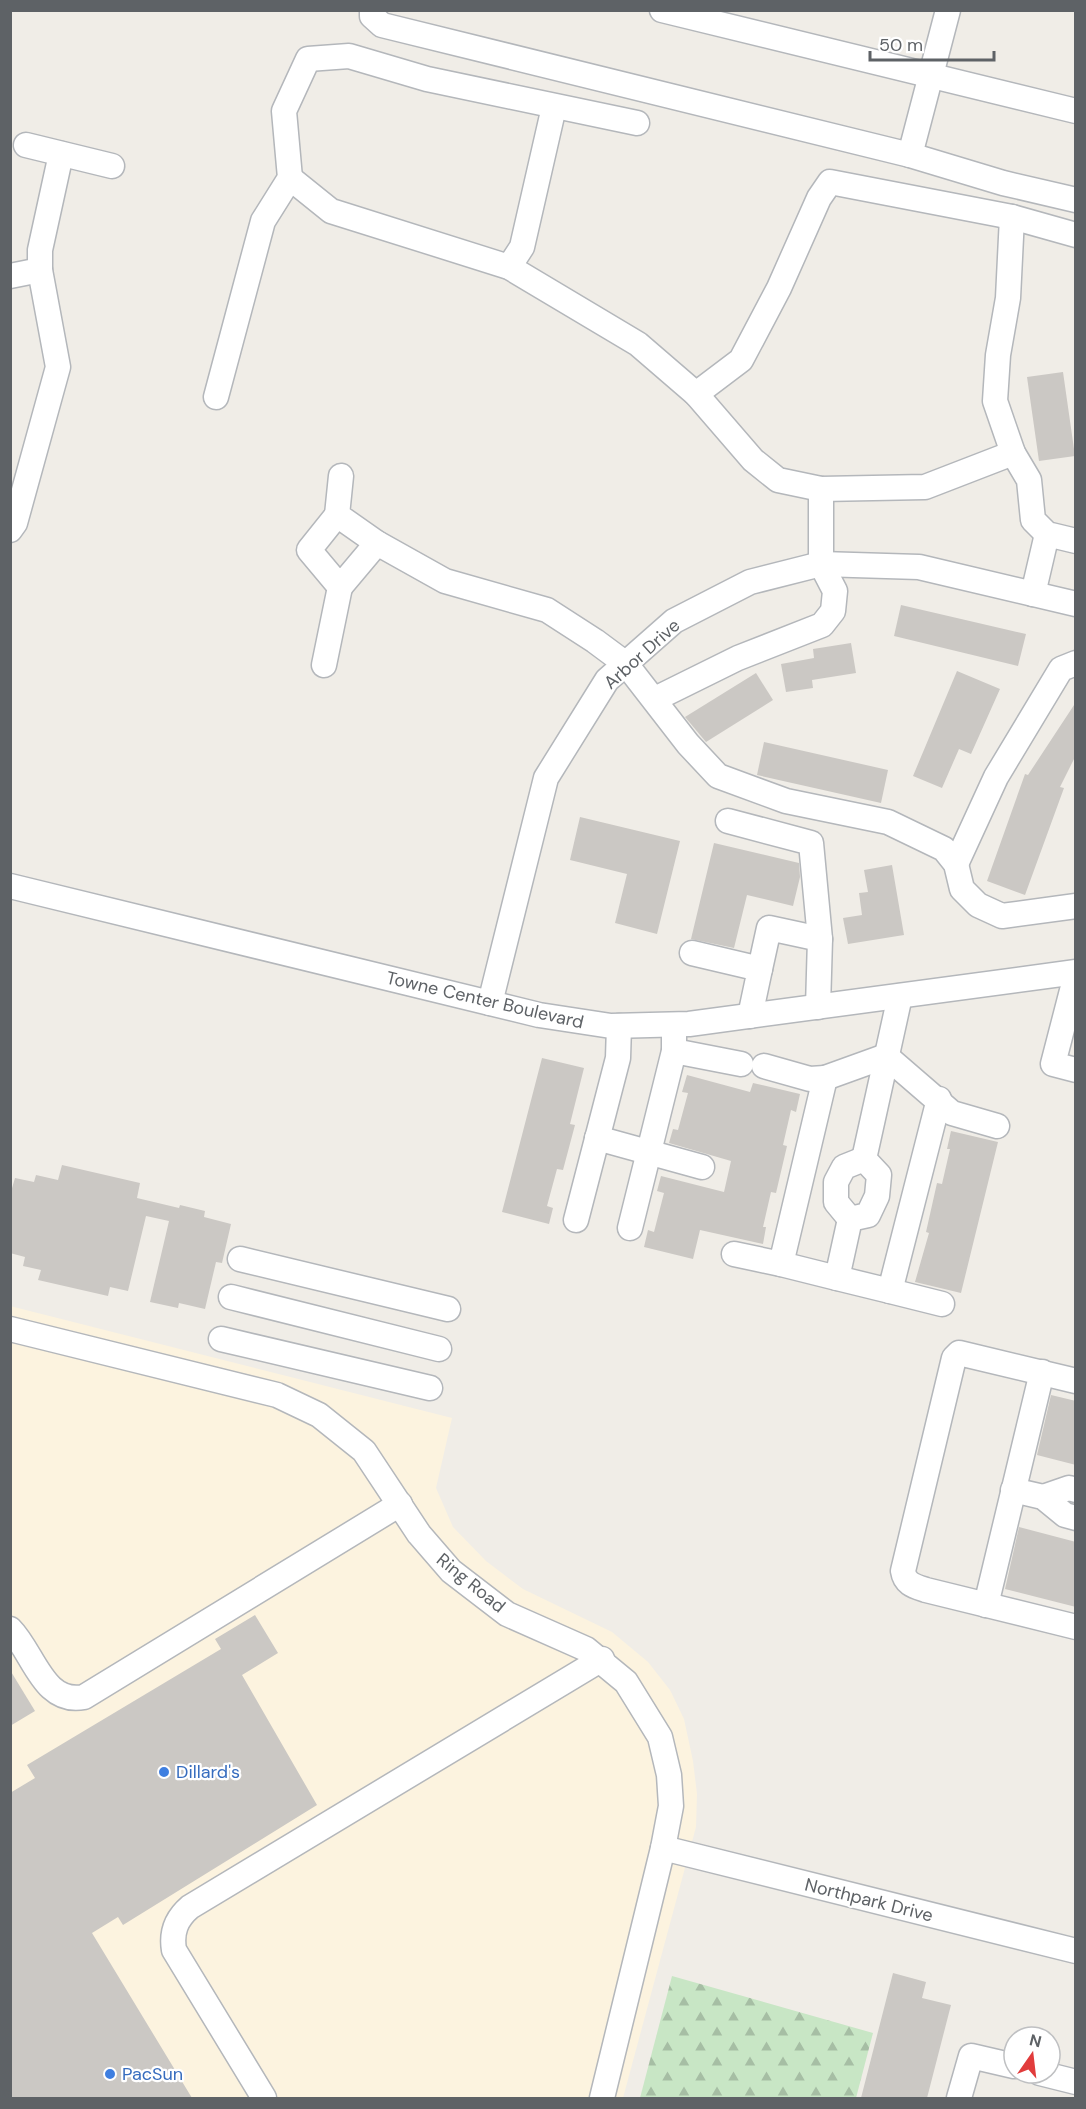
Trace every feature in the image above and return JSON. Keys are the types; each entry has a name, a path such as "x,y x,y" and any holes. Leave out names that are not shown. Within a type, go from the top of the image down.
{"street":[{"path":"372,10 372,16 382,25 910,155 1003,183 1076,200"},
{"path":"662,10 704,16 1076,111"},
{"path":"910,155 948,10"},
{"path":"216,397 263,221 290,178 284,111 308,59 349,56 427,80 637,123"},
{"path":"509,267 522,247 554,107"},
{"path":"26,145 112,166"},
{"path":"10,530 15,523 58,367 40,270 40,250 61,154"},
{"path":"290,178 331,211 509,267 638,344 696,394 753,460 778,480 821,489 925,487 1013,453"},
{"path":"696,394 741,360 779,288 819,198 830,183 1012,217 1076,235"},
{"path":"1012,217 1008,298 998,355 995,401 1013,453 1029,480 1033,520 1047,534 1076,541"},
{"path":"10,276 40,270"},
{"path":"340,587 309,550 337,515 341,476"},
{"path":"655,699 738,658 822,625 833,611 835,591 821,564 821,489"},
{"path":"337,515 378,543 445,581 547,610 626,664 688,744 718,776 786,801 888,822 944,849 956,864 962,889 978,905 1002,916 1076,906"},
{"path":"1033,594 1047,534"},
{"path":"324,665 340,587 378,543"},
{"name":"Arbor Drive","path":"490,1003 546,778 607,681 674,621 740,587 821,564 920,567 1076,604"},
{"path":"956,864 996,777 1061,669 1076,663"},
{"path":"728,821 811,843 820,939 818,1007"},
{"name":"Towne Center Boulevard","path":"10,886 550,1017 620,1026 674,1025 1076,974"},
{"path":"750,1016 769,928 820,939"},
{"path":"692,953 760,969"},
{"path":"1076,974 1053,1064 1076,1070"},
{"path":"864,1159 900,996"},
{"path":"630,1228 674,1051 674,1025"},
{"path":"576,1220 618,1058 620,1026"},
{"path":"674,1051 810,1078 825,1078 886,1056"},
{"path":"886,1056 939,1099 952,1113 997,1126"},
{"path":"781,1264 825,1078"},
{"path":"890,1291 939,1099"},
{"path":"597,1138 702,1167"},
{"path":"850,1219 868,1215 877,1196 879,1175 864,1159"},
{"path":"850,1219 836,1203 836,1182 844,1167 864,1159"},
{"path":"837,1278 850,1219"},
{"path":"734,1254 942,1304"},
{"path":"240,1259 448,1309"},
{"path":"231,1297 439,1349"},
{"name":"Ring Road","path":"10,1329 277,1395 297,1403 335,1425 352,1439 377,1468 436,1557 488,1602 507,1614 568,1640 602,1659 626,1682 660,1737 671,1791 663,1848 602,2098"},
{"path":"221,1340 430,1388"},
{"path":"1076,1381 959,1353 954,1358 903,1571 904,1579 911,1585 926,1590 1076,1627"},
{"path":"986,1605 1042,1372"},
{"path":"1043,1497 1069,1488 1076,1490"},
{"path":"1013,1490 1043,1497 1065,1515 1076,1518"},
{"path":"10,1629 51,1690 64,1697 84,1697 400,1504"},
{"path":"264,2098 174,1950 173,1933 179,1918 190,1907 602,1659"},
{"name":"Northpark Drive","path":"663,1848 1076,1951"},
{"path":"959,2098 971,2056 1002,2063"}],"shaded area":[{"path":"10,1306 452,1418 436,1488 453,1527 486,1561 523,1589 612,1632 648,1662 670,1690 684,1719 693,1761 697,1794 696,1827 623,2098 11,2098"}],"green space":[{"path":"672,1976 873,2033 856,2098 640,2098"}],"building":[{"path":"1063,372 1075,456 1039,461 1027,377"},
{"path":"901,605 1026,634 1018,666 894,636"},
{"path":"851,643 856,673 812,680 813,688 786,692 781,664 814,658 813,649"},
{"path":"957,671 1000,689 971,754 959,749 942,788 913,776"},
{"path":"756,673 773,700 706,742 685,717"},
{"path":"1076,702 1076,755 1060,787 1064,788 1025,895 987,881 1025,774 1028,775"},
{"path":"764,742 888,770 881,803 757,775"},
{"path":"580,817 680,841 657,934 615,923 627,874 570,860"},
{"path":"714,843 799,863 800,877 793,906 747,895 734,948 691,939"},
{"path":"892,865 904,935 848,944 843,918 862,915 859,893 868,892 864,870"},
{"path":"542,1058 584,1068 570,1124 575,1125 563,1170 557,1169 547,1206 553,1208 549,1224 502,1212"},
{"path":"687,1075 750,1092 753,1083 800,1094 796,1112 791,1110 783,1145 787,1146 776,1193 771,1192 763,1227 766,1227 763,1244 700,1230 693,1259 644,1247 648,1230 654,1232 664,1193 657,1191 661,1176 724,1192 731,1161 669,1143 673,1129 678,1130 688,1093 682,1092"},
{"path":"951,1131 998,1142 961,1293 915,1282 929,1233 926,1232 937,1183 942,1184 950,1149 947,1149"},
{"path":"62,1165 140,1183 137,1198 179,1208 180,1205 205,1211 204,1217 231,1224 222,1263 216,1262 205,1309 179,1303 178,1308 150,1302 169,1221 146,1216 128,1291 110,1287 108,1296 38,1280 41,1270 23,1266 25,1257 10,1253 10,1195 15,1178 34,1182 36,1175 58,1180"},
{"path":"1051,1395 1076,1401 1076,1465 1037,1455"},
{"path":"1019,1527 1076,1542 1076,1607 1005,1589"},
{"name":"Dillard's","path":"255,1615 278,1653 242,1675 317,1805 123,1925 118,1917 92,1933 192,2098 10,2098 10,1793 35,1778 27,1765 221,1649 215,1639"},
{"path":"10,1670 35,1711 10,1726"},
{"path":"893,1973 926,1982 922,1998 951,2005 927,2098 861,2098"}],"place":[{"name":"Dillard's","path":"164,1772"},
{"name":"PacSun","path":"110,2074"}]}
